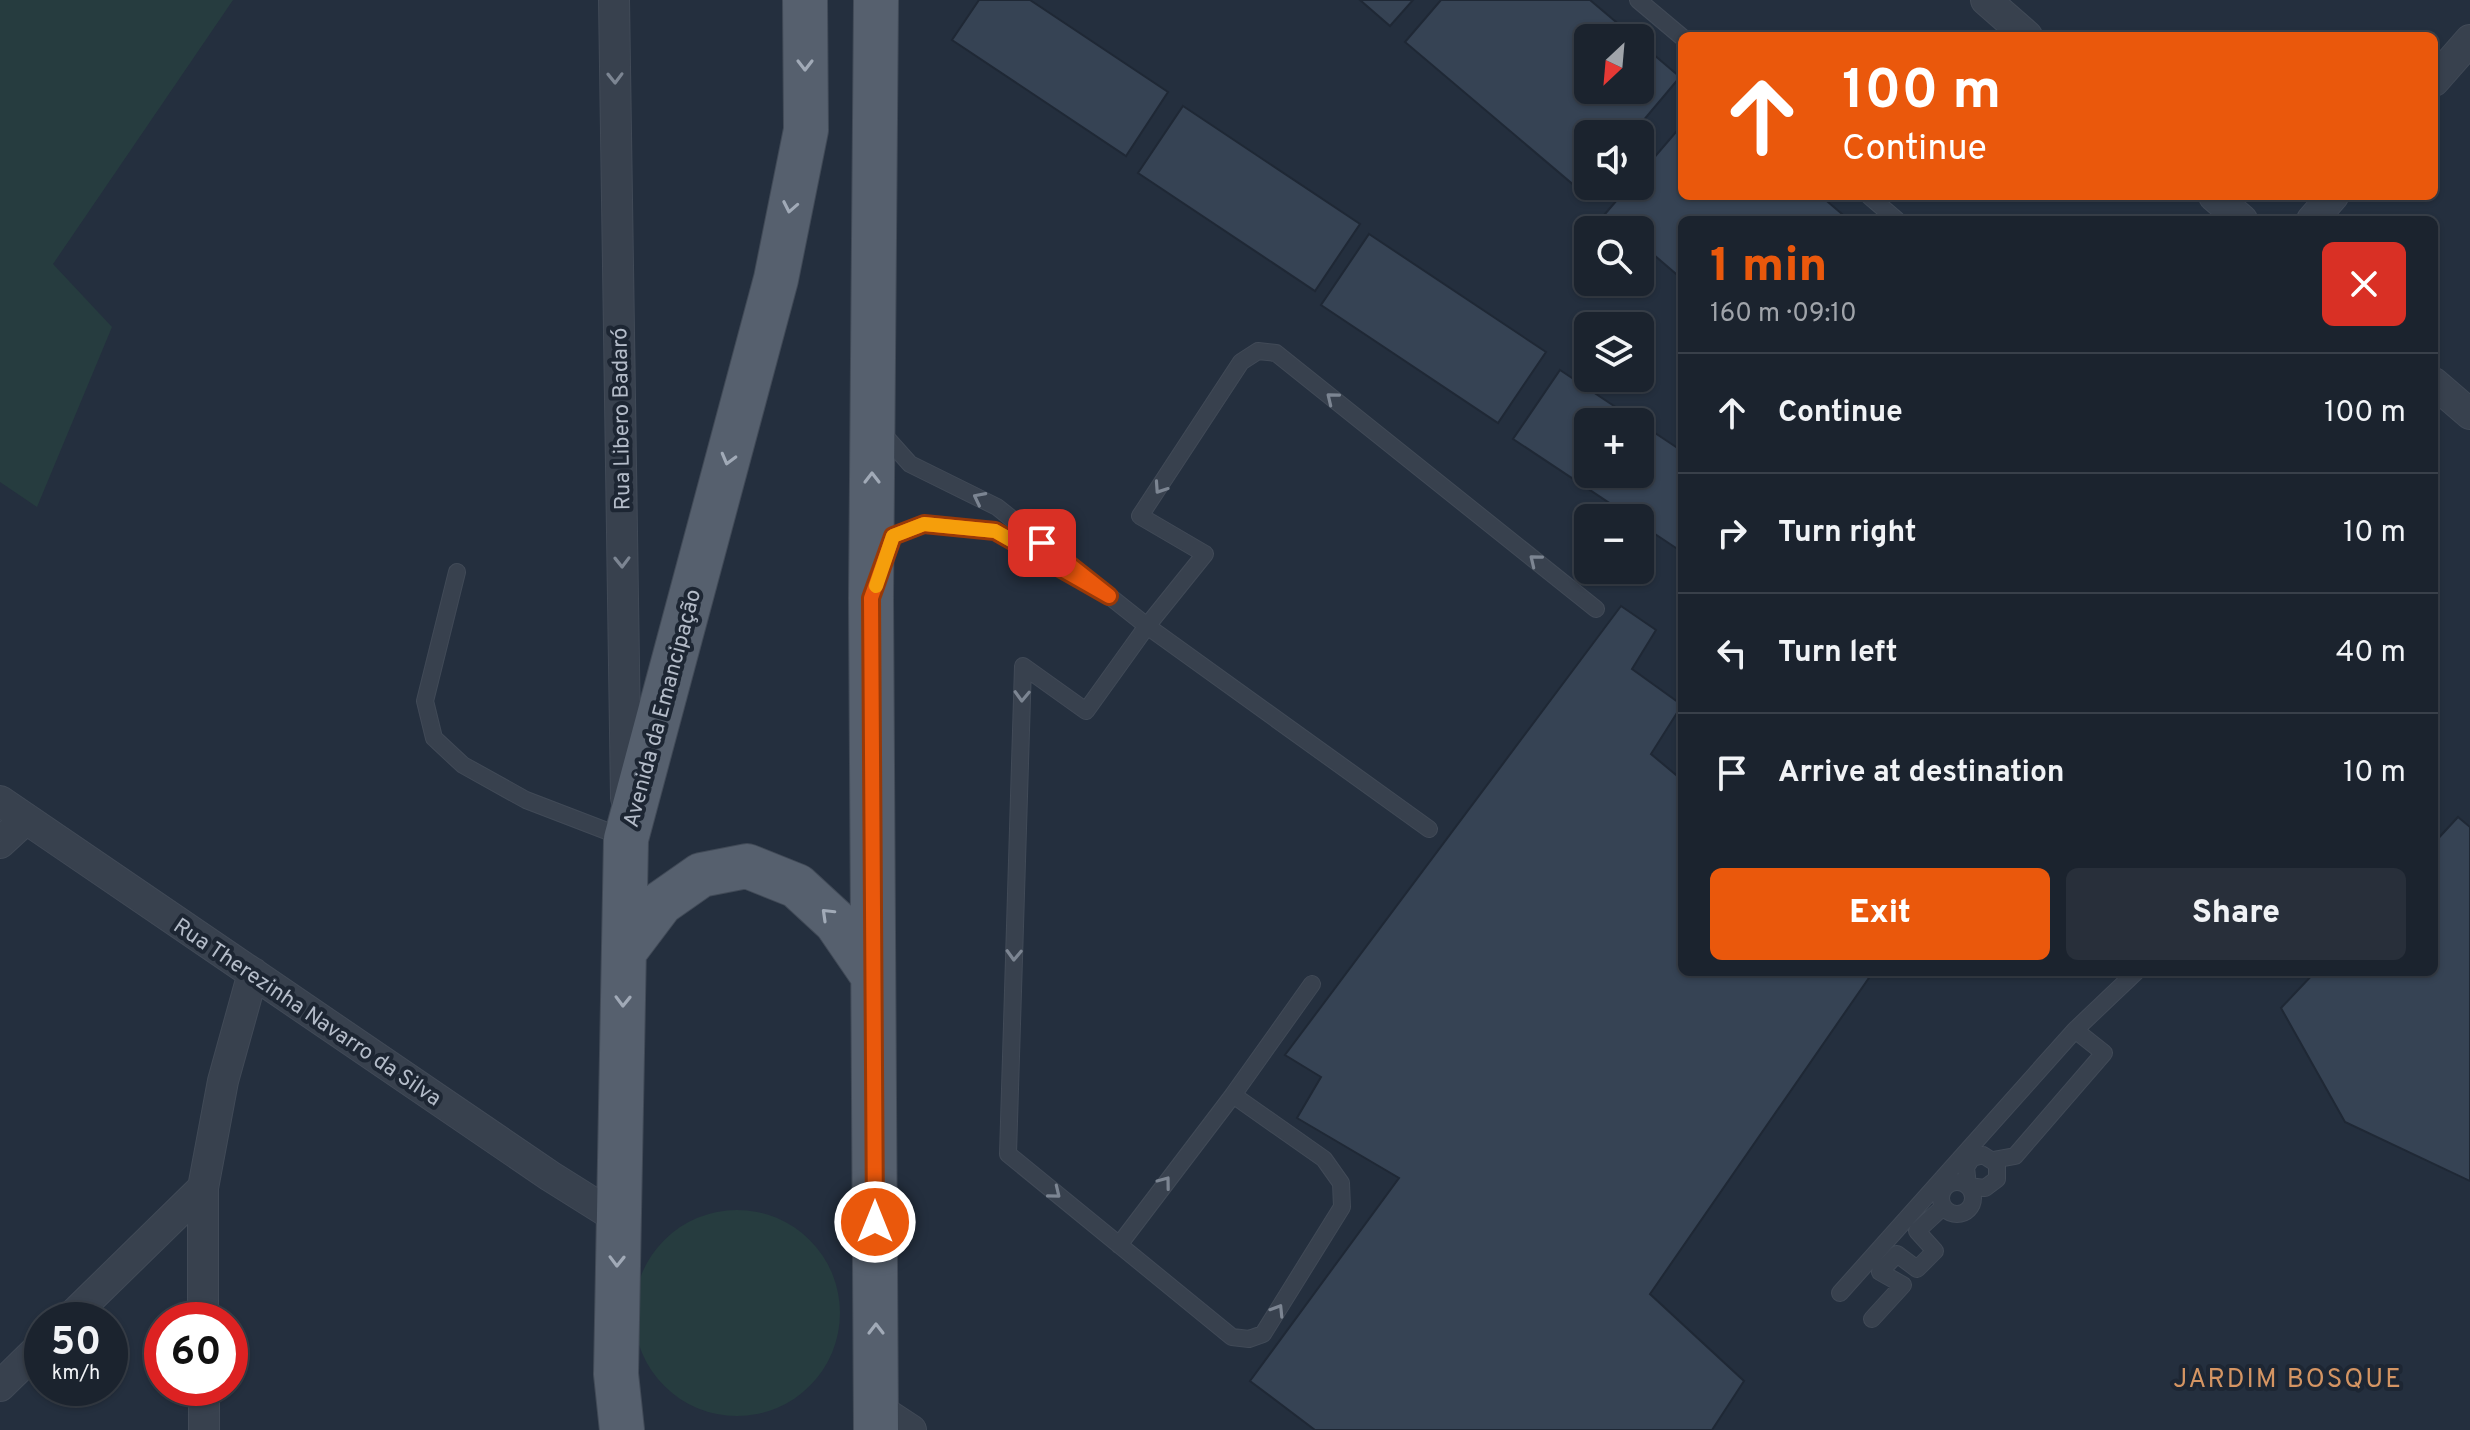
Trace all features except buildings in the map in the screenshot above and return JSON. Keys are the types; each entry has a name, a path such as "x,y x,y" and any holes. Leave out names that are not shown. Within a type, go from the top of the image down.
{"main road":[{"name":"Avenida da Emancipação","path":"622,1430 616,1374 617,1218 626,839 776,279 806,130 805,0"},
{"path":"876,0 871,598 873,976 888,1422"},
{"path":"624,952 661,903 701,875 747,866 797,886 836,922 873,976"}],"street":[{"name":"Rua Libero Badaró","path":"614,0 626,839"},
{"path":"1986,0 2022,32"},
{"path":"2438,76 2470,40"},
{"path":"2219,200 2237,216"},
{"path":"2316,216 2330,200"},
{"path":"2438,386 2470,414"},
{"name":"Rua Therezinha Navarro da Silva","path":"0,801 550,1176 617,1218"},
{"path":"0,843 26,819"},
{"path":"203,1302 203,1188 223,1081 253,973"},
{"path":"86,1302 203,1188"},
{"path":"0,1386 24,1363"},
{"path":"612,1430 616,1374"},
{"path":"204,1406 204,1430"}],"lane":[{"path":"875,104 893,0"},
{"path":"1638,0 1678,34"},
{"path":"1874,200 1892,216"},
{"path":"1233,1095 1324,1159 1341,1183 1342,1207 1263,1334 1249,1339 1232,1337 1008,1154 1023,666 1086,711 1147,626 1205,554 1140,516 1241,362 1258,351 1276,353 1596,609"},
{"path":"873,381 885,436 910,464 997,507 1147,626 1429,829"},
{"path":"871,598 893,536 924,524 995,531 1109,596"},
{"path":"457,572 425,701 434,738 463,765 526,800 626,839"},
{"path":"1840,1293 2075,1030 2132,976"},
{"path":"1119,1245 1233,1095 1312,984"},
{"path":"1968,1186 1966,1167 1972,1158 1983,1155 1993,1160 2015,1156 2104,1053 2075,1030"},
{"path":"1872,1319 1903,1285 1880,1272 1897,1254 1917,1269 1935,1251 1917,1231 1943,1207 1942,1192 1948,1184 1959,1182 1985,1188 1994,1183 1999,1173 1993,1160"}],"green space":[{"path":"0,0 233,0 53,264 112,327 37,507 0,482"},
{"path":"737,1210 776,1218 810,1240 832,1274 840,1313 832,1352 810,1386 776,1408 737,1416 698,1408 664,1386 642,1352 634,1313 642,1274 664,1240 698,1218"}],"slow traffic":[{"path":"876,586 893,536 924,524 995,531 1034,553"}],"district":[{"name":"JARDIM BOSQUE","path":"2288,1378"}],"route":[{"path":"875,1222 871,598 893,536 924,524 995,531 1109,596 1042,543"}]}
